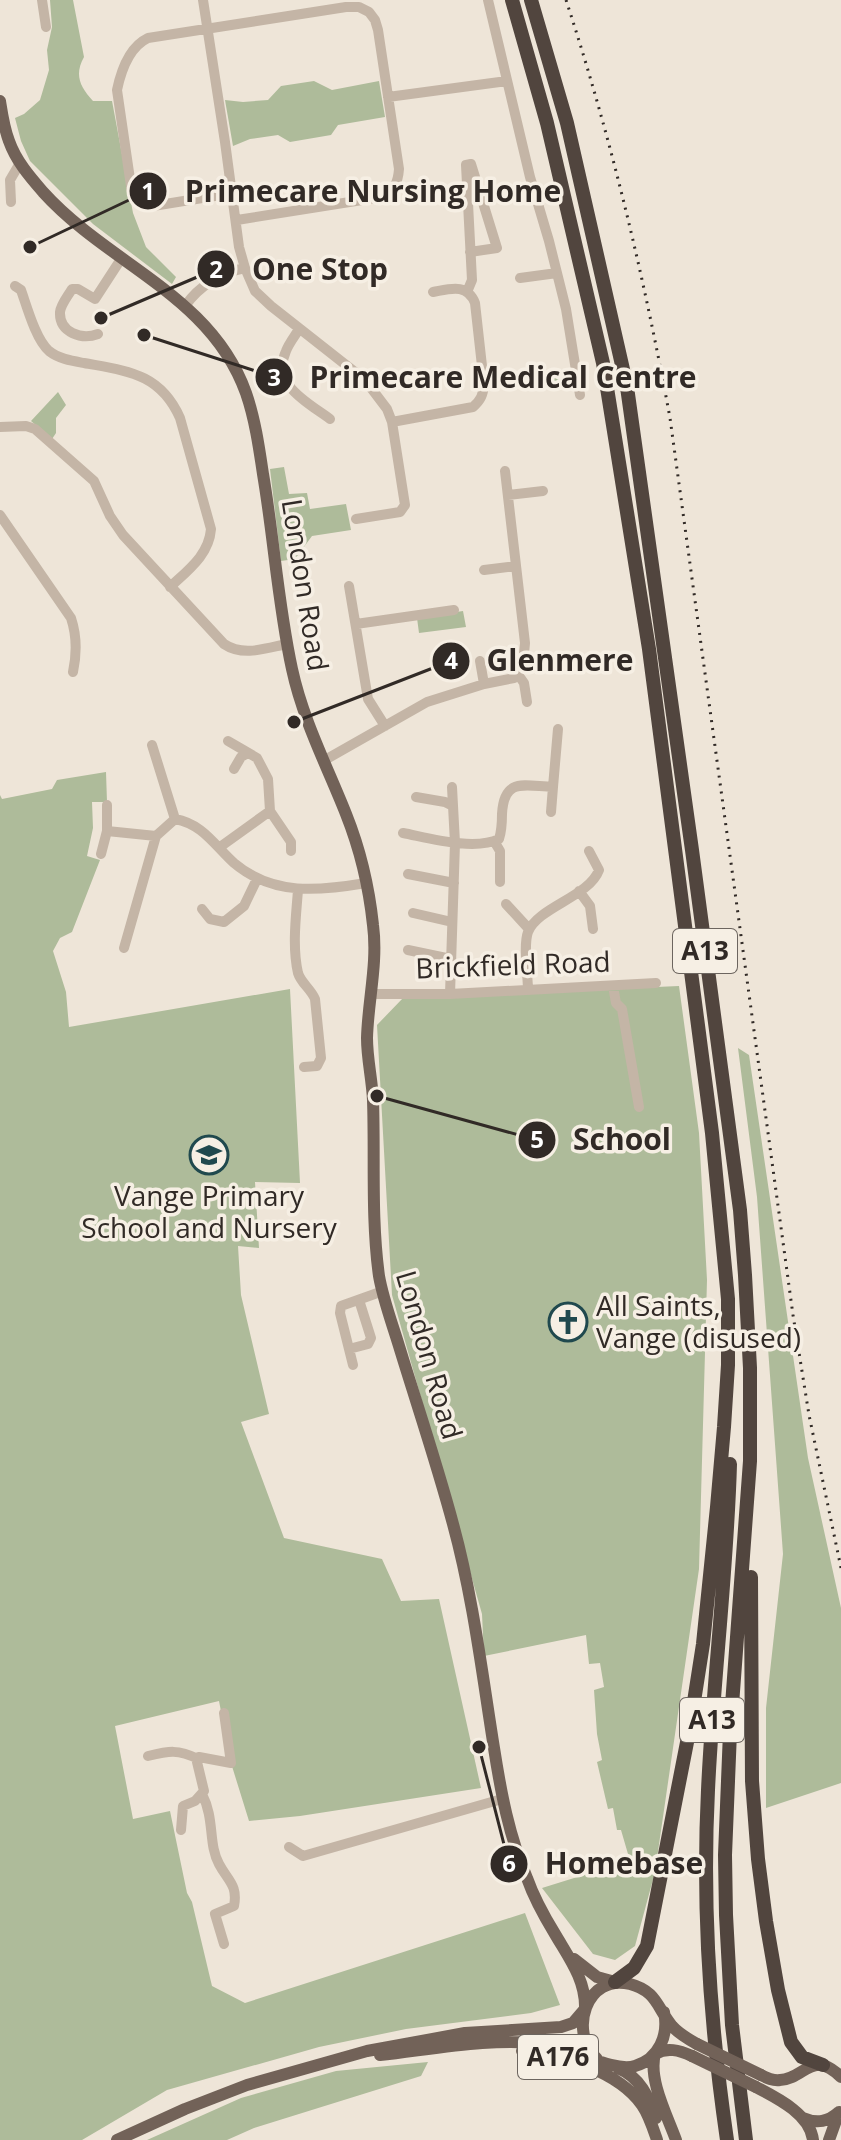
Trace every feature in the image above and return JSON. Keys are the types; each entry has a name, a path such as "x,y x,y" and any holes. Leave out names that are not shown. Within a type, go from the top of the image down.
{"highway":[{"name":"A13","path":"512,0 547,123 603,363 649,649 712,1133 728,1299 731,1408 730,1478 710,1752 706,1855 709,1974 717,2072 727,2140"},
{"name":"A13","path":"531,0 567,123 629,402 740,1210 750,1368 751,1733 761,1890 778,1990 791,2042 802,2057 823,2065"},
{"name":"A13","path":"615,1982 634,1968 647,1946 697,1687 719,1494 728,1365 728,1299"},
{"name":"A13","path":"746,2140 732,2025 725,1855 730,1732 750,1461"}],"main road":[{"name":"London Road","path":"0,101 8,140 20,163 63,213 185,306 211,331 233,363 247,397 260,454 292,672 306,718 357,845 374,928 375,965 367,1040 373,1092 380,1279 463,1564 502,1799 517,1854 529,1886 584,1987 585,2009"},
{"name":"London Road","path":"567,1953 591,1973 615,1982"},
{"name":"A176","path":"117,2140 212,2098 284,2073 367,2051 452,2034 561,2027 573,2023 593,1994 615,1982 647,1991 694,2050 758,2081 798,2114 811,2129 813,2140"},
{"name":"A176","path":"585,2009 582,2023 584,2039 599,2061"},
{"path":"664,2012 666,2030 655,2054 654,2077 676,2140"},
{"name":"A176","path":"333,2061 480,2044 528,2043 556,2046 616,2067 632,2067 663,2050 694,2050"},
{"name":"A176","path":"423,2050 531,2051 583,2065 632,2094 645,2111 657,2140"},
{"name":"A176","path":"758,2081 779,2080 809,2066 823,2065"},
{"path":"823,2065 840,2075"},
{"path":"616,2067 633,2076 645,2091 664,2140"},
{"path":"798,2073 789,2089 790,2102 798,2114 820,2122 827,2121 840,2111"},
{"path":"829,2140 840,2111"}],"street":[{"path":"42,0 46,27"},
{"path":"203,0 239,247 255,291 365,380 387,409 392,422 405,505 400,512 356,519"},
{"path":"488,0 530,177 566,309 580,395"},
{"path":"233,193 153,206 144,205 132,193 117,90 134,47 148,38 327,9 359,7 369,12 375,20 399,169 398,179 389,194 237,220"},
{"path":"388,97 507,81"},
{"path":"11,202 10,180 20,163"},
{"path":"467,292 472,280 470,252 466,165 471,164 497,248 470,252"},
{"path":"98,334 79,337 71,332 61,321 60,308 72,289 76,288 95,299 121,259"},
{"path":"185,306 199,288 219,276 245,268"},
{"path":"520,278 557,273"},
{"path":"15,286 21,290 37,333 51,353 132,372 144,377 173,403 211,529 211,541 205,552 170,587"},
{"path":"392,422 465,409 479,402 484,384 475,303 467,292 455,288 433,292"},
{"path":"299,329 286,350 282,371 284,381 292,391 330,419"},
{"path":"0,427 26,426 35,429 94,481 110,516 123,535 230,649 245,651 287,644"},
{"path":"323,761 427,702 514,678 523,664 525,643 505,471"},
{"path":"508,495 543,491"},
{"path":"0,515 71,618 77,654 73,672"},
{"path":"484,570 516,566"},
{"path":"349,586 368,699 385,726"},
{"path":"356,624 454,610"},
{"path":"480,661 484,684"},
{"path":"517,673 524,683 527,702"},
{"path":"551,812 558,729"},
{"path":"228,741 257,758 268,779 270,811 291,842 291,851"},
{"path":"152,745 175,819"},
{"path":"234,769 241,757 248,753"},
{"path":"403,833 455,843 494,841 499,839 503,829 502,811 508,790 519,785 553,787"},
{"path":"450,994 455,843 452,787"},
{"path":"416,797 453,806"},
{"path":"101,854 107,831 107,805"},
{"path":"220,847 270,811"},
{"path":"124,948 156,836 175,819"},
{"path":"175,819 188,821 233,862 257,879 298,890 327,890 366,883"},
{"path":"107,831 156,836"},
{"path":"494,841 500,851 500,882"},
{"path":"528,990 526,938 529,929 599,872 589,851"},
{"path":"408,874 454,883"},
{"path":"202,909 208,925 224,922 244,906 257,879"},
{"path":"298,890 294,927 298,972 315,999 321,1058 317,1066 304,1067"},
{"path":"579,891 590,906 593,929"},
{"path":"506,904 529,929"},
{"path":"413,913 452,922"},
{"path":"408,950 451,959"},
{"name":"Brickfield Road","path":"372,994 450,994 656,983"},
{"path":"613,986 616,1003 622,1009 639,1107"},
{"path":"353,1365 341,1306 383,1291"},
{"path":"349,1349 368,1344 371,1338 359,1300"},
{"path":"148,1756 183,1751 198,1759 231,1763 224,1713"},
{"path":"181,1830 183,1806 195,1801 204,1791 198,1759"},
{"path":"202,1794 212,1823 214,1851 236,1894 234,1906 215,1914 224,1944"},
{"path":"289,1847 303,1856 502,1799"}],"green space":[{"path":"50,0 73,0 84,57 79,70 80,80 93,101 112,101 133,213 146,247 176,277 172,284 93,224 30,161 21,141 15,118 40,100 49,70"},
{"path":"314,81 332,90 379,81 385,117 338,125 331,135 290,142 278,135 250,139 233,146 225,100 268,100 281,86"},
{"path":"564,369 566,383 534,387 532,373"},
{"path":"58,392 66,405 56,418 56,433 52,439 31,421"},
{"path":"284,467 289,494 307,493 310,509 346,504 351,530 312,536 295,559 281,561 270,469"},
{"path":"463,611 466,627 419,633 417,618"},
{"path":"106,772 107,802 92,802 93,828 87,856 100,860 72,932 60,938 53,951 66,992 69,1027 290,989 300,1183 255,1182 259,1248 238,1246 241,1295 269,1414 241,1422 284,1538 382,1559 401,1601 439,1599 481,1788 249,1821 231,1763 219,1701 115,1726 133,1819 170,1811 187,1893 192,1902 212,1986 245,2003 525,1913 560,2005 531,2013 406,2029 319,2047 167,2090 82,2140 0,2140 0,795 2,799 52,789 57,780"},
{"path":"679,986 699,1133 707,1280 699,1569 655,1872 635,1946 615,1960 593,1954 542,1888 635,1859 628,1854 621,1830 617,1830 613,1808 608,1809 597,1762 602,1760 594,1690 604,1687 600,1663 589,1664 586,1635 484,1656 482,1614 392,1295 377,1025 403,998"},
{"path":"738,1048 749,1055 808,1458 841,1608 841,1783 766,1808 766,1708 783,1554 757,1197"},
{"path":"428,2062 421,2076 254,2128 227,2140 147,2140 241,2098 336,2071"}],"railway":[{"path":"566,0 598,103 625,208 670,418 793,1315 809,1415 841,1568"}],"place":[{"name":"Primecare Nursing Home","path":"30,247"},
{"name":"One Stop","path":"101,318"},
{"name":"Primecare Medical Centre","path":"144,335"},
{"name":"Glenmere","path":"294,722"},
{"name":"School","path":"377,1096"},
{"name":"Vange Primary School and Nursery","path":"209,1155"},
{"name":"All Saints, Vange (disused)","path":"568,1322"},
{"name":"Homebase","path":"479,1747"}]}
